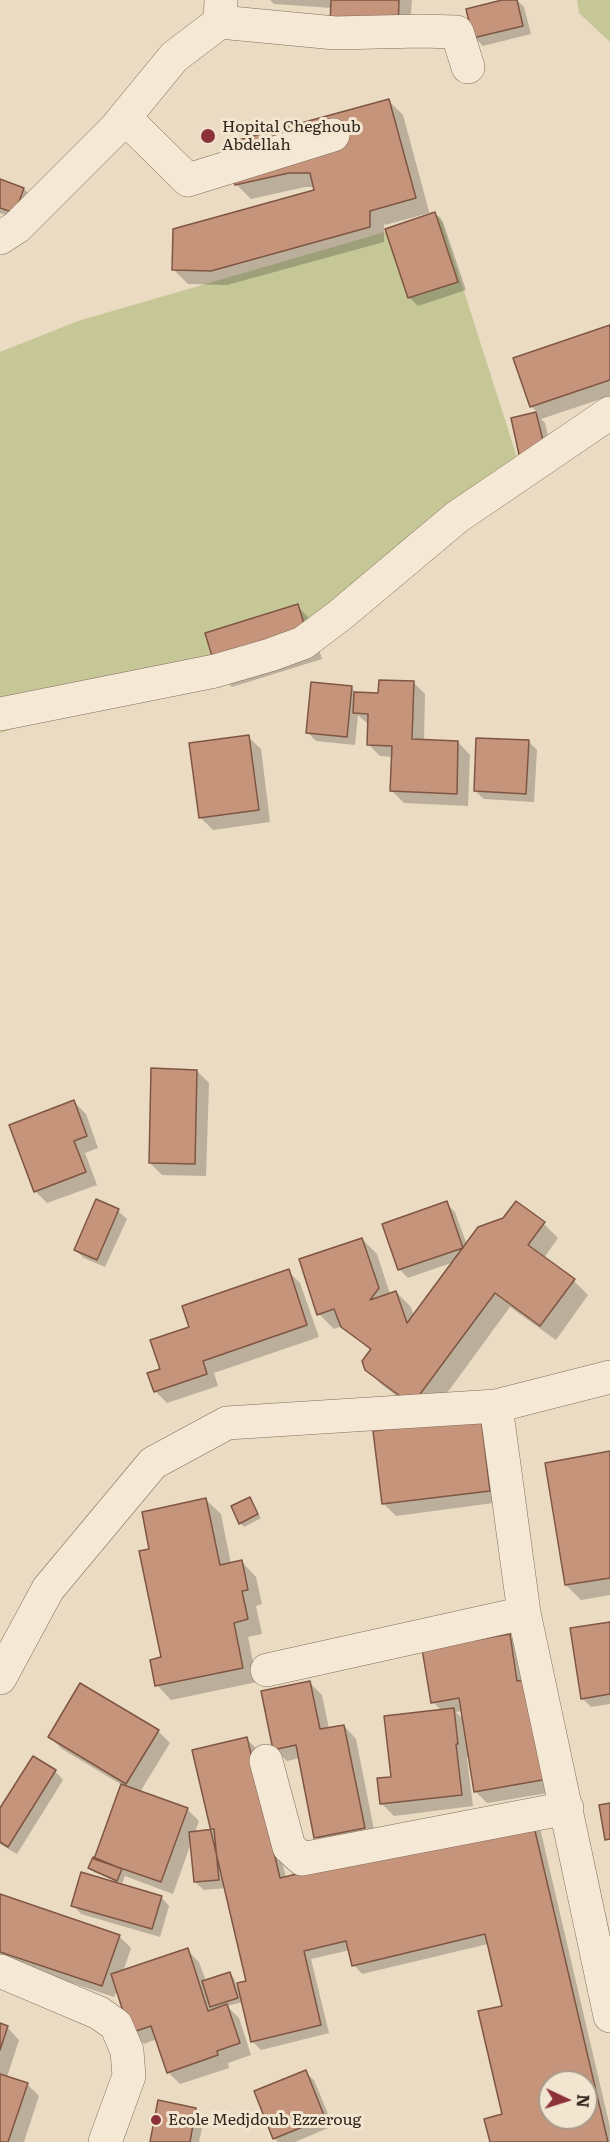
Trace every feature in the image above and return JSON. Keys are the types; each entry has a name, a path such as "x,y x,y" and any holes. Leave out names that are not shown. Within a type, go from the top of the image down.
{"street":[{"path":"0,238 17,227 125,118 174,57 220,11 334,33 457,32 468,67"},
{"path":"125,118 188,180 333,135"},
{"path":"0,714 215,671 303,643 339,616 457,517 610,413"},
{"path":"0,1678 48,1589 153,1462 226,1423 496,1406 610,1377"},
{"path":"496,1406 524,1613 567,1808 600,1920 610,2016"},
{"path":"267,1670 524,1613"},
{"path":"266,1761 289,1847 302,1859 567,1808"},
{"path":"0,1971 99,2013 116,2025 127,2051 129,2076 105,2142"}],"green space":[{"path":"577,0 610,0 610,42 579,13"},
{"path":"440,216 521,470 294,640 206,665 0,733 0,352 78,321"}],"building":[{"path":"331,0 399,0 398,28 330,23"},
{"path":"502,0 517,0 523,26 473,38 466,9"},
{"path":"389,99 416,198 370,211 370,227 211,271 172,270 173,229 314,190 310,173 289,173 235,185 224,144"},
{"path":"0,179 24,188 15,213 0,208"},
{"path":"435,212 458,282 408,298 385,229"},
{"path":"610,325 610,380 530,407 513,358"},
{"path":"536,412 546,453 520,459 511,418"},
{"path":"298,604 311,647 218,676 205,633"},
{"path":"379,680 414,681 412,739 458,741 457,794 390,791 392,746 367,745 368,714 353,713 354,692 378,693"},
{"path":"311,682 352,686 347,737 306,733"},
{"path":"249,735 259,810 199,818 189,743"},
{"path":"476,738 529,740 526,794 474,791"},
{"path":"151,1068 197,1070 195,1164 149,1163"},
{"path":"74,1100 87,1136 74,1141 86,1172 34,1192 9,1125"},
{"path":"96,1199 119,1209 97,1260 74,1250"},
{"path":"447,1201 463,1248 398,1270 382,1224"},
{"path":"516,1201 545,1222 528,1245 575,1279 540,1326 495,1293 412,1405 365,1370 362,1361 371,1349 341,1327 334,1309 317,1315 299,1259 362,1238 379,1288 370,1300 396,1291 407,1323 478,1227 503,1218"},
{"path":"289,1269 307,1325 203,1361 207,1374 154,1392 147,1373 160,1369 150,1340 189,1327 182,1306"},
{"path":"481,1417 490,1491 382,1504 373,1431"},
{"path":"610,1451 610,1578 565,1585 545,1463"},
{"path":"250,1497 258,1514 239,1524 231,1506"},
{"path":"206,1498 220,1565 242,1560 248,1590 242,1591 248,1619 234,1623 243,1668 155,1686 150,1660 161,1657 139,1551 149,1549 142,1512"},
{"path":"610,1622 610,1694 581,1699 570,1628"},
{"path":"510,1634 517,1681 532,1679 548,1779 474,1792 459,1698 431,1703 422,1649"},
{"path":"310,1681 320,1729 344,1725 365,1828 314,1838 296,1745 273,1750 261,1691"},
{"path":"80,1683 159,1730 126,1784 48,1737"},
{"path":"454,1708 462,1795 380,1804 377,1778 391,1777 384,1716"},
{"path":"247,1737 280,1878 532,1818 591,2070 538,2070 538,2130 598,2130 598,2099 608,2142 490,2142 484,2119 502,2114 478,2011 502,2006 485,1934 352,1966 346,1941 304,1951 321,2025 251,2042 237,1983 246,1981 192,1750"},
{"path":"33,1756 56,1770 8,1847 0,1842 0,1808"},
{"path":"121,1784 188,1808 161,1882 94,1859"},
{"path":"610,1803 610,1839 605,1840 599,1805"},
{"path":"214,1829 219,1880 194,1882 189,1832"},
{"path":"93,1857 122,1869 117,1881 88,1868"},
{"path":"81,1872 162,1896 152,1929 71,1906"},
{"path":"0,1894 120,1935 102,1986 0,1952"},
{"path":"188,1948 208,2011 227,2004 240,2043 217,2051 218,2055 167,2073 151,2026 130,2033 111,1974"},
{"path":"230,1972 238,1998 210,2007 202,1981"},
{"path":"0,2023 8,2026 0,2050"},
{"path":"306,2070 325,2118 273,2139 254,2091"},
{"path":"0,2074 28,2083 8,2142 0,2142"},
{"path":"158,2100 196,2108 190,2142 150,2142"}],"place":[{"name":"Hopital Cheghoub Abdellah","path":"208,136"},
{"name":"Ecole Medjdoub Ezzeroug","path":"156,2120"}]}
